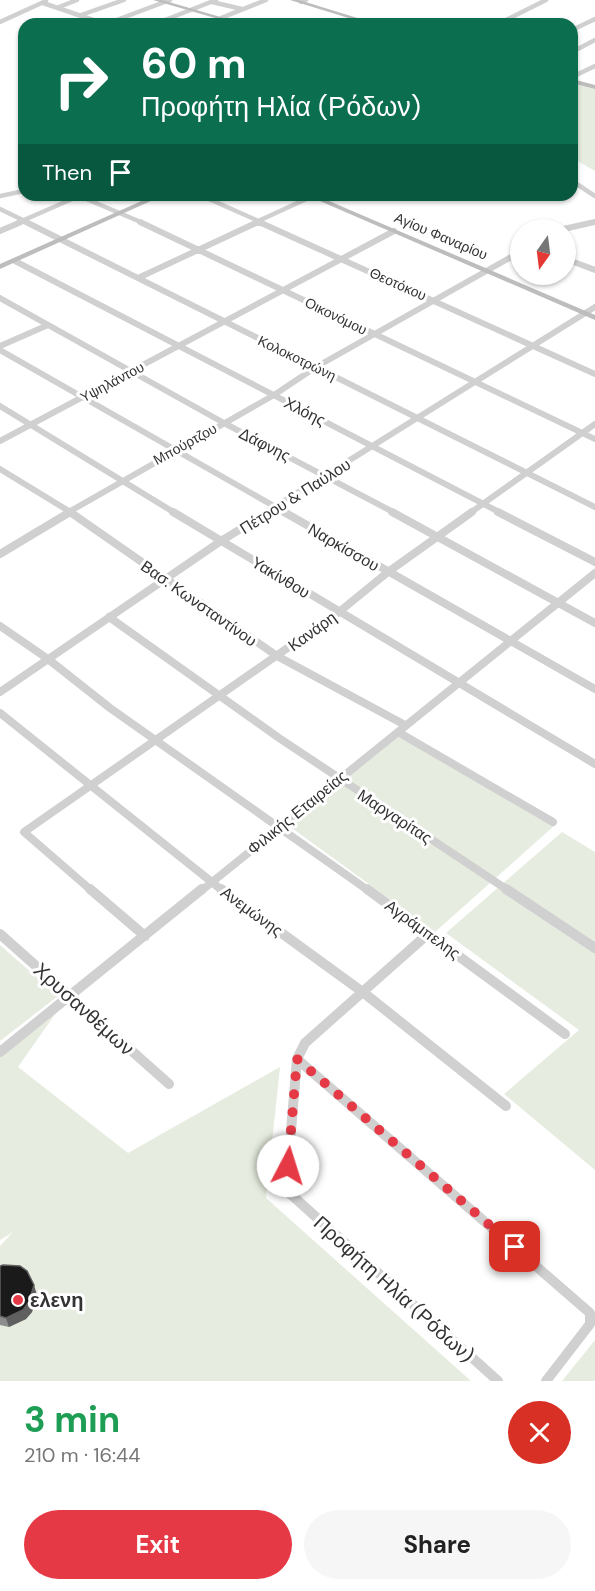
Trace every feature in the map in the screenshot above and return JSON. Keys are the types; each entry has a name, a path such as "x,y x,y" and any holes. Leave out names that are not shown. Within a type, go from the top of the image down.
{"street":[{"path":"60,7 77,0"},
{"path":"81,15 124,0"},
{"path":"156,0 167,1 221,18 266,0"},
{"path":"293,0 304,1 356,18"},
{"path":"510,18 546,0"},
{"path":"122,18 167,1"},
{"path":"170,18 214,1 242,9"},
{"path":"0,22 45,2 89,18"},
{"path":"578,27 595,19"},
{"path":"578,49 595,40"},
{"path":"578,76 595,66"},
{"path":"578,81 595,87"},
{"path":"578,185 595,196"},
{"path":"0,196 18,192"},
{"path":"0,231 67,201"},
{"name":"Οικονόμου","path":"91,201 121,213 595,440"},
{"path":"0,267 148,201"},
{"name":"Θεοτόκου","path":"213,201 595,374"},
{"path":"138,278 302,201"},
{"name":"Αγίου Φαναρίου","path":"324,201 595,318"},
{"name":"Κολοκοτρώνη","path":"0,208 595,507"},
{"path":"576,226 595,222"},
{"name":"Υψηλάντου","path":"0,441 394,231"},
{"name":"Μπούρτζου","path":"0,554 122,480 274,395 316,367 510,257"},
{"name":"Χλόης","path":"15,261 595,562"},
{"path":"576,263 595,270"},
{"name":"Δάφνης","path":"0,298 224,423 327,476 595,622"},
{"name":"Πέτρου & Παύλου","path":"0,692 221,541 277,509 473,382 595,307"},
{"path":"0,348 48,325"},
{"name":"Ναρκίσσου","path":"0,348 82,398 595,689"},
{"name":"Υακίνθου","path":"0,406 595,764"},
{"name":"Κανάρη","path":"145,936 24,832 339,612 388,572 595,424"},
{"name":"Βασ. Κωνσταντίνου","path":"0,469 69,512 277,656 401,728 553,822"},
{"name":"Φιλικής Εταιρείας","path":"0,1052 595,573"},
{"name":"Μαργαρίτας","path":"109,617 338,778 595,948"},
{"name":"Αγράμπελης","path":"0,626 48,659 110,708 429,933 566,1034"},
{"name":"Ανεμώνης","path":"0,713 210,881 363,993 506,1106"},
{"path":"429,933 304,1043 297,1059 590,1313 590,1324 546,1381"},
{"name":"Χρυσανθέμων","path":"0,934 169,1084"},
{"name":"Προφήτη Ηλία (Ρόδων)","path":"297,1059 287,1193 498,1381"}],"shaded area":[{"path":"578,84 595,89 595,171 578,161"},
{"path":"399,735 555,825 435,932 289,826 349,769"},
{"path":"562,832 595,852 595,1170 504,1094 579,1030 446,933"},
{"path":"0,945 58,996 0,1041"},
{"path":"65,1000 18,1067 128,1153 280,1067 266,1198 471,1381 0,1381 0,1246 13,1232 0,1240 0,1056"},
{"path":"595,1340 595,1381 562,1381"}],"building":[{"name":"ελενη","path":"0,1266 20,1266 27,1271 34,1285 29,1302 23,1310 6,1318 0,1316"}],"place":[{"name":"ελενη","path":"18,1300"}],"route":[{"path":"288,1166 297,1059 515,1247"}]}
